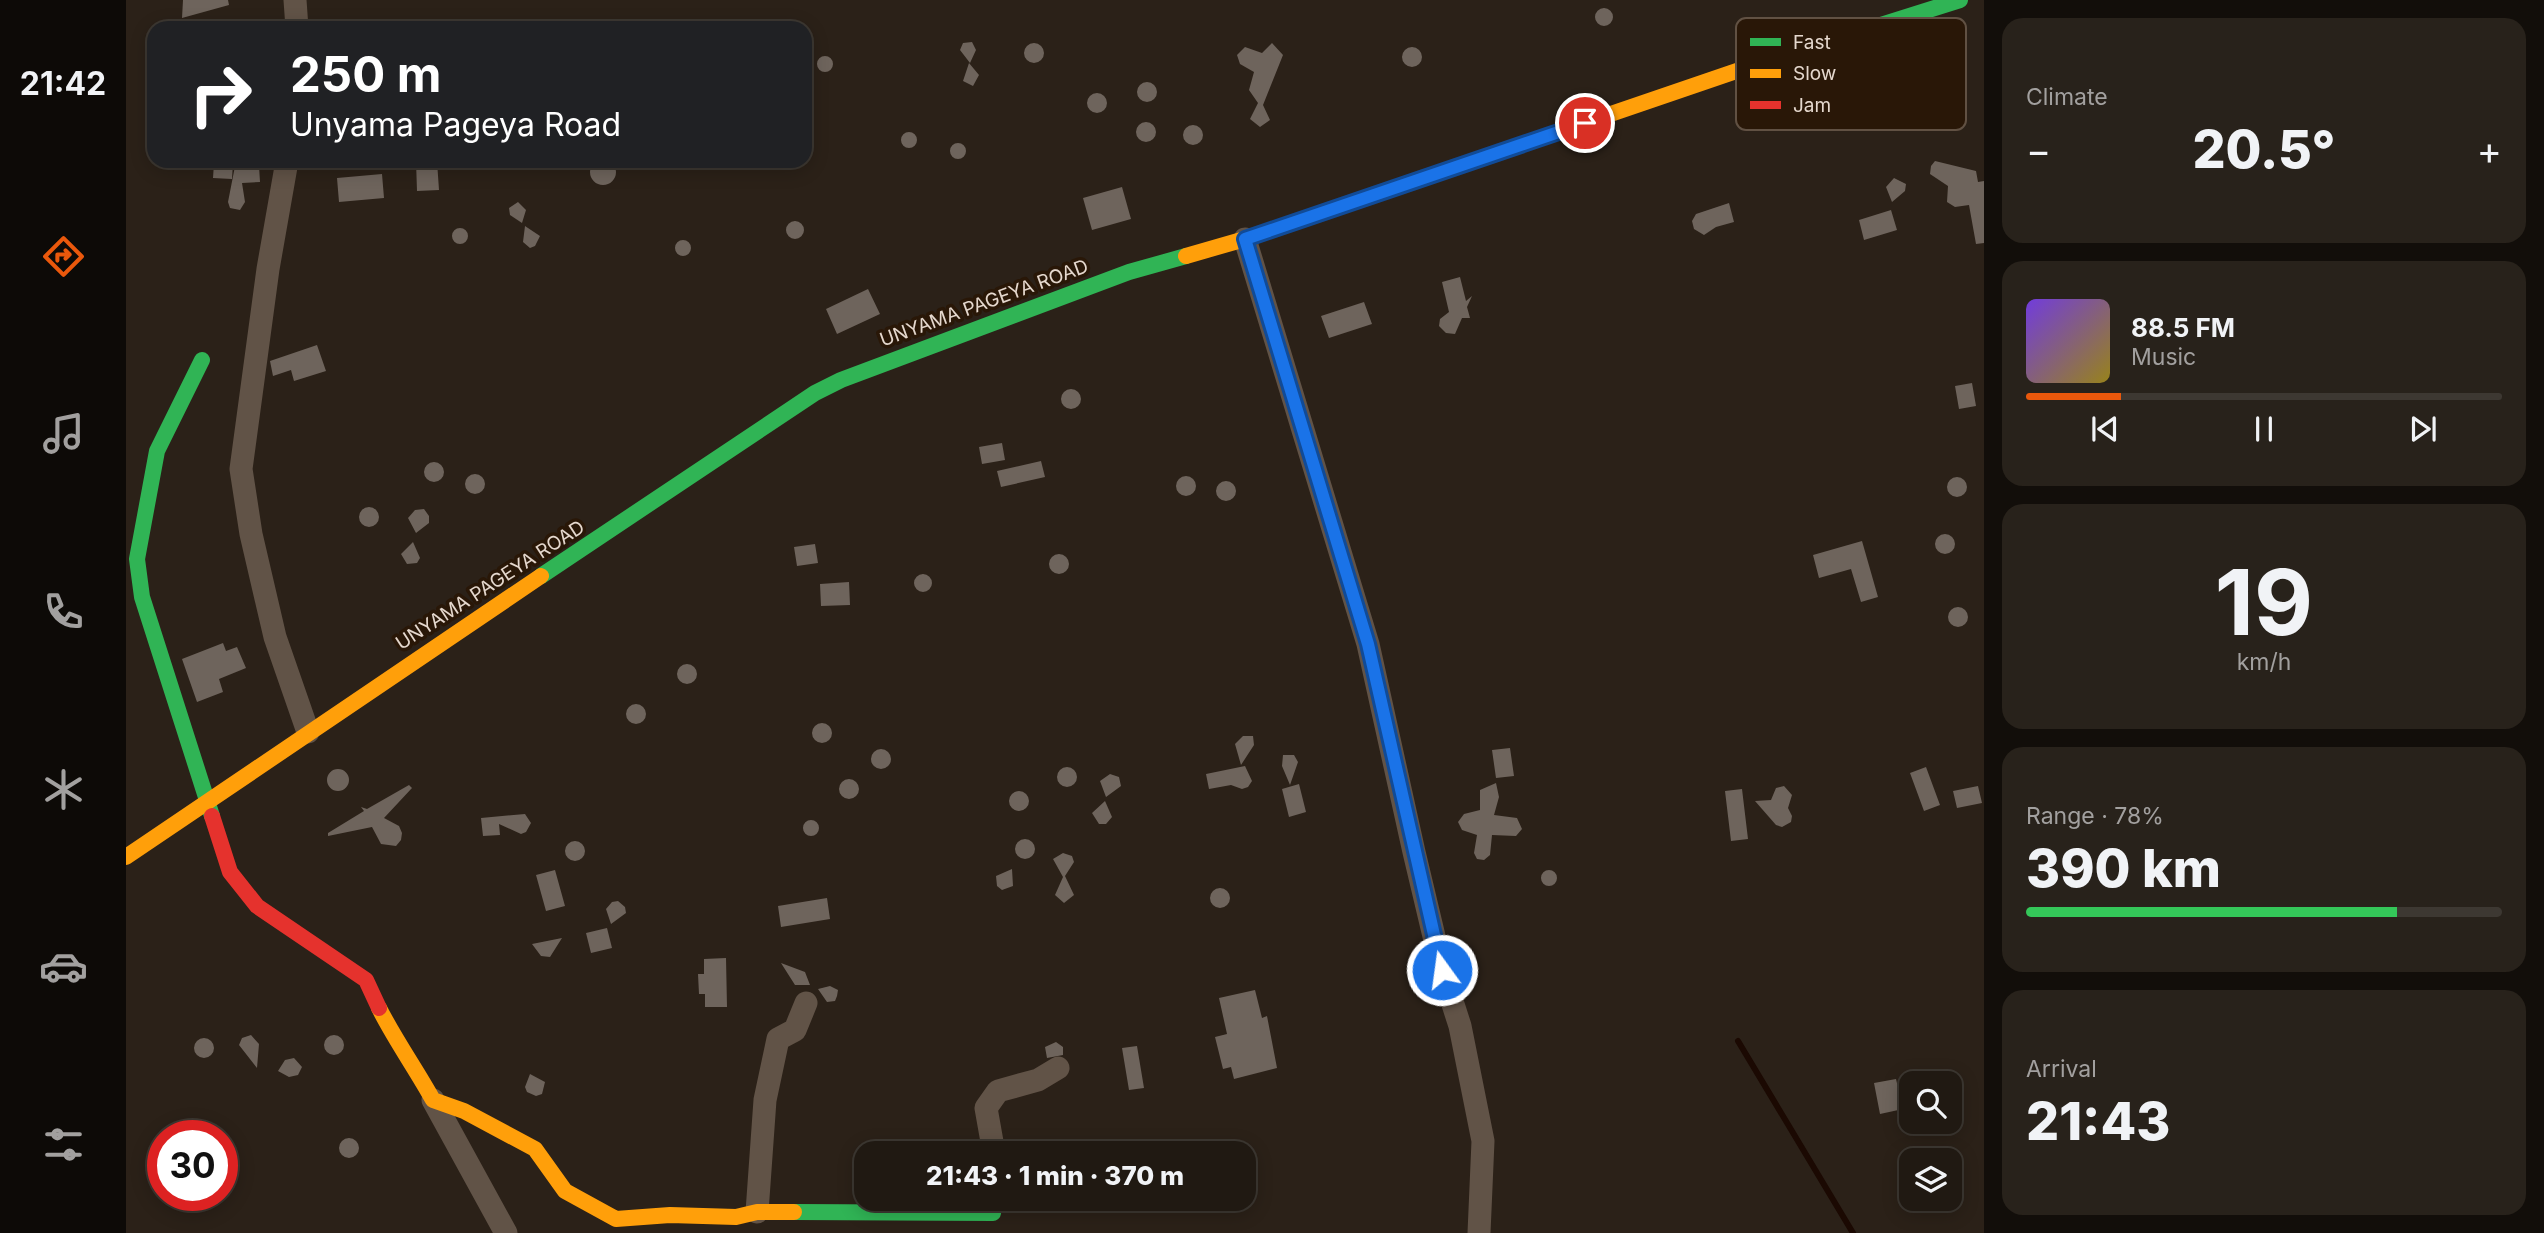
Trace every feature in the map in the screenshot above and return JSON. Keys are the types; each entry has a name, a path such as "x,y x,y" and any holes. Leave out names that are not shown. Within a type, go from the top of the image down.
{"street":[{"path":"295,0 296,21"},
{"name":"UNYAMA PAGEYA ROAD","path":"1899,18 1960,0"},
{"name":"UNYAMA PAGEYA ROAD","path":"126,857 308,732 829,386 1064,295 1245,239 1736,71"},
{"path":"286,168 268,269 241,469 251,534 275,637 308,732"},
{"path":"1245,239 1368,644 1442,970 1460,1026 1483,1140 1479,1233"},
{"path":"202,360 162,437 137,559 142,597 208,799 217,839 230,873 257,906 366,979 393,1037 409,1056 506,1233"},
{"path":"757,1212 765,1100 778,1039 795,1030 806,1003"},
{"path":"992,1141 986,1108 998,1091 1038,1080 1058,1068"},
{"path":"433,1100 464,1111 535,1149 565,1191 616,1219 670,1215 736,1217 757,1212 995,1215"}],"building":[{"path":"183,0 228,0 229,5 182,18"},
{"path":"1600,8 1608,8 1613,17 1611,24 1600,26 1595,21 1595,13"},
{"path":"972,42 976,50 970,63 960,50 963,43"},
{"path":"1034,43 1041,46 1044,53 1041,60 1034,63 1027,60 1024,53 1027,46"},
{"path":"1272,43 1283,55 1263,105 1270,120 1260,127 1250,119 1258,103 1249,90 1254,72 1240,64 1237,55 1245,47 1262,53"},
{"path":"1412,47 1419,50 1422,57 1419,64 1412,67 1405,64 1402,57 1405,50"},
{"path":"822,56 828,56 833,64 831,70 822,72 817,67 817,61"},
{"path":"969,63 979,75 973,86 963,81"},
{"path":"1147,82 1154,85 1157,92 1154,99 1147,102 1140,99 1137,92 1140,85"},
{"path":"1097,93 1104,96 1107,103 1104,110 1097,113 1090,110 1087,103 1090,96"},
{"path":"1146,122 1153,125 1156,132 1153,139 1146,142 1139,139 1136,132 1139,125"},
{"path":"1193,125 1200,128 1203,135 1200,142 1193,145 1186,142 1183,135 1186,128"},
{"path":"906,132 912,132 917,140 915,146 906,148 901,143 901,137"},
{"path":"955,143 961,143 966,151 964,157 955,159 950,154 950,148"},
{"path":"1935,161 1976,171 1978,182 1984,181 1984,243 1976,244 1969,205 1955,207 1947,202 1948,186 1930,174"},
{"path":"214,168 233,168 232,179 213,178"},
{"path":"235,168 259,168 260,182 242,183 245,202 240,210 230,208 228,202"},
{"path":"416,168 437,168 439,190 417,191"},
{"path":"591,168 615,168 615,177 608,184 598,184 591,177"},
{"path":"382,174 384,198 339,202 337,178"},
{"path":"1894,178 1906,184 1905,191 1892,202 1886,187"},
{"path":"1122,187 1131,219 1092,230 1083,198"},
{"path":"518,202 526,210 522,223 510,215 509,208"},
{"path":"1729,203 1734,222 1716,227 1704,235 1694,229 1692,221 1696,214"},
{"path":"1891,210 1897,230 1864,240 1859,220"},
{"path":"795,221 801,224 804,230 801,236 795,239 789,236 786,230 789,224"},
{"path":"525,226 540,236 535,246 530,248 523,242"},
{"path":"457,228 463,228 468,236 466,242 457,244 452,239 452,233"},
{"path":"680,240 686,240 691,248 689,254 680,256 675,251 675,245"},
{"path":"1460,277 1466,301 1472,296 1467,307 1470,318 1462,318 1455,334 1446,333 1439,326 1440,319 1449,312 1442,282"},
{"path":"868,289 880,314 837,334 826,309"},
{"path":"1364,302 1372,324 1329,338 1321,316"},
{"path":"317,345 326,371 294,381 291,370 273,376 270,361"},
{"path":"1972,383 1976,406 1959,409 1955,386"},
{"path":"1071,389 1078,392 1081,399 1078,406 1071,409 1064,406 1061,399 1064,392"},
{"path":"1002,443 1005,460 982,464 979,447"},
{"path":"1041,461 1045,477 1001,487 997,471"},
{"path":"434,462 441,465 444,472 441,479 434,482 427,479 424,472 427,465"},
{"path":"475,474 482,477 485,484 482,491 475,494 468,491 465,484 468,477"},
{"path":"1186,476 1193,479 1196,486 1193,493 1186,496 1179,493 1176,486 1179,479"},
{"path":"1957,477 1964,480 1967,487 1964,494 1957,497 1950,494 1947,487 1950,480"},
{"path":"1226,481 1233,484 1236,491 1233,498 1226,501 1219,498 1216,491 1219,484"},
{"path":"369,507 376,510 379,517 376,524 369,527 362,524 359,517 362,510"},
{"path":"424,509 429,516 429,523 416,533 408,518 415,510"},
{"path":"1945,534 1952,537 1955,544 1952,551 1945,554 1938,551 1935,544 1938,537"},
{"path":"1862,541 1878,597 1861,602 1851,569 1819,578 1813,555"},
{"path":"413,542 420,558 417,563 407,564 401,554"},
{"path":"815,544 818,563 797,566 794,547"},
{"path":"1055,554 1063,554 1069,564 1063,574 1055,574 1049,568 1049,560"},
{"path":"923,574 929,577 932,583 929,589 923,592 917,589 914,583 917,577"},
{"path":"849,582 850,605 821,606 820,584"},
{"path":"1958,607 1965,610 1968,617 1965,624 1958,627 1951,624 1948,617 1951,610"},
{"path":"223,643 226,651 237,647 246,668 219,679 223,692 197,702 182,659"},
{"path":"687,664 694,667 697,674 694,681 687,684 680,681 677,674 680,667"},
{"path":"636,704 643,707 646,714 643,721 636,724 629,721 626,714 629,707"},
{"path":"822,723 829,726 832,733 829,740 822,743 815,740 812,733 815,726"},
{"path":"1243,736 1253,736 1254,745 1241,765 1235,744"},
{"path":"1510,748 1514,776 1496,778 1492,750"},
{"path":"881,749 888,752 891,759 888,766 881,769 874,766 871,759 874,752"},
{"path":"1283,755 1294,755 1298,762 1290,785 1282,766"},
{"path":"1245,766 1252,781 1248,787 1242,789 1231,785 1209,789 1206,774"},
{"path":"1067,767 1074,770 1077,777 1074,784 1067,787 1060,784 1057,777 1060,770"},
{"path":"1926,767 1940,805 1924,811 1910,773"},
{"path":"338,769 346,772 349,780 346,788 338,791 330,788 327,780 330,772"},
{"path":"1110,774 1119,777 1121,786 1106,797 1100,781"},
{"path":"849,779 856,782 859,789 856,796 849,799 842,796 839,789 842,782"},
{"path":"1496,783 1499,797 1494,815 1517,818 1522,829 1516,836 1492,835 1490,855 1484,860 1477,859 1474,853 1477,835 1462,830 1458,822 1464,814 1480,810 1480,790"},
{"path":"1299,784 1306,812 1289,817 1282,789"},
{"path":"409,785 412,788 384,818 399,826 402,833 396,846 381,844 372,827 328,836 328,833 364,811 361,807 367,809"},
{"path":"1784,786 1792,795 1788,808 1792,816 1791,822 1782,827 1776,825 1755,801 1771,800 1776,788"},
{"path":"1978,786 1982,803 1957,808 1953,791"},
{"path":"1742,789 1748,839 1731,841 1725,791"},
{"path":"1019,791 1026,794 1029,801 1026,808 1019,811 1012,808 1009,801 1012,794"},
{"path":"1105,801 1112,817 1106,824 1099,824 1092,813"},
{"path":"525,814 531,823 526,832 521,834 499,824 500,835 483,836 481,818"},
{"path":"808,820 814,820 819,828 817,834 808,836 803,831 803,825"},
{"path":"1025,839 1032,842 1035,849 1032,856 1025,859 1018,856 1015,849 1018,842"},
{"path":"575,841 582,844 585,851 582,858 575,861 568,858 565,851 568,844"},
{"path":"1063,853 1072,856 1074,862 1065,876 1074,895 1064,903 1055,895 1063,877 1053,859"},
{"path":"1012,869 1013,886 1002,890 997,886 996,876"},
{"path":"555,870 565,906 546,911 536,875"},
{"path":"1546,870 1552,870 1557,878 1555,884 1546,886 1541,881 1541,875"},
{"path":"1220,888 1227,891 1230,898 1227,905 1220,908 1213,905 1210,898 1213,891"},
{"path":"827,898 830,919 781,927 778,906"},
{"path":"618,901 625,907 626,913 611,924 606,909 612,902"},
{"path":"607,928 612,948 591,953 586,933"},
{"path":"562,938 550,957 541,956 532,944"},
{"path":"726,958 727,1007 705,1007 705,994 699,994 698,974 704,974 704,959"},
{"path":"781,963 805,972 810,985 795,985"},
{"path":"830,986 838,990 837,996 835,1001 827,1002 818,989"},
{"path":"1255,990 1262,1018 1267,1016 1277,1068 1234,1079 1231,1067 1223,1069 1215,1037 1227,1034 1219,998"},
{"path":"251,1035 259,1044 257,1068 239,1045 242,1038"},
{"path":"334,1035 341,1038 344,1045 341,1052 334,1055 327,1052 324,1045 327,1038"},
{"path":"204,1038 211,1041 214,1048 211,1055 204,1058 197,1055 194,1048 197,1041"},
{"path":"1056,1042 1063,1047 1063,1055 1047,1058 1045,1047"},
{"path":"1137,1046 1144,1088 1129,1090 1122,1048"},
{"path":"294,1058 302,1067 298,1075 289,1077 278,1071 285,1060"},
{"path":"530,1074 545,1082 542,1094 536,1096 527,1092 525,1087"},
{"path":"1896,1079 1899,1110 1880,1114 1874,1083"},
{"path":"349,1138 356,1141 359,1148 356,1155 349,1158 342,1155 339,1148 342,1141"}],"waterway":[{"path":"1738,1041 1853,1233"}],"traffic: fast":[{"path":"1903,18 1960,0"},
{"path":"541,576 815,393 841,380 1129,272 1186,256"},
{"path":"202,360 157,451 137,559 142,597 212,816"},
{"path":"794,1212 993,1211"}],"traffic: slow":[{"path":"1186,256 1245,239 1736,71"},
{"path":"126,857 541,576"},
{"path":"379,1008 433,1100 464,1111 535,1149 565,1191 616,1219 670,1215 736,1217 757,1212 794,1212"}],"traffic: jam":[{"path":"212,816 230,872 257,906 366,980 379,1008"}],"route":[{"path":"1442,970 1368,644 1245,239 1585,123"}]}
